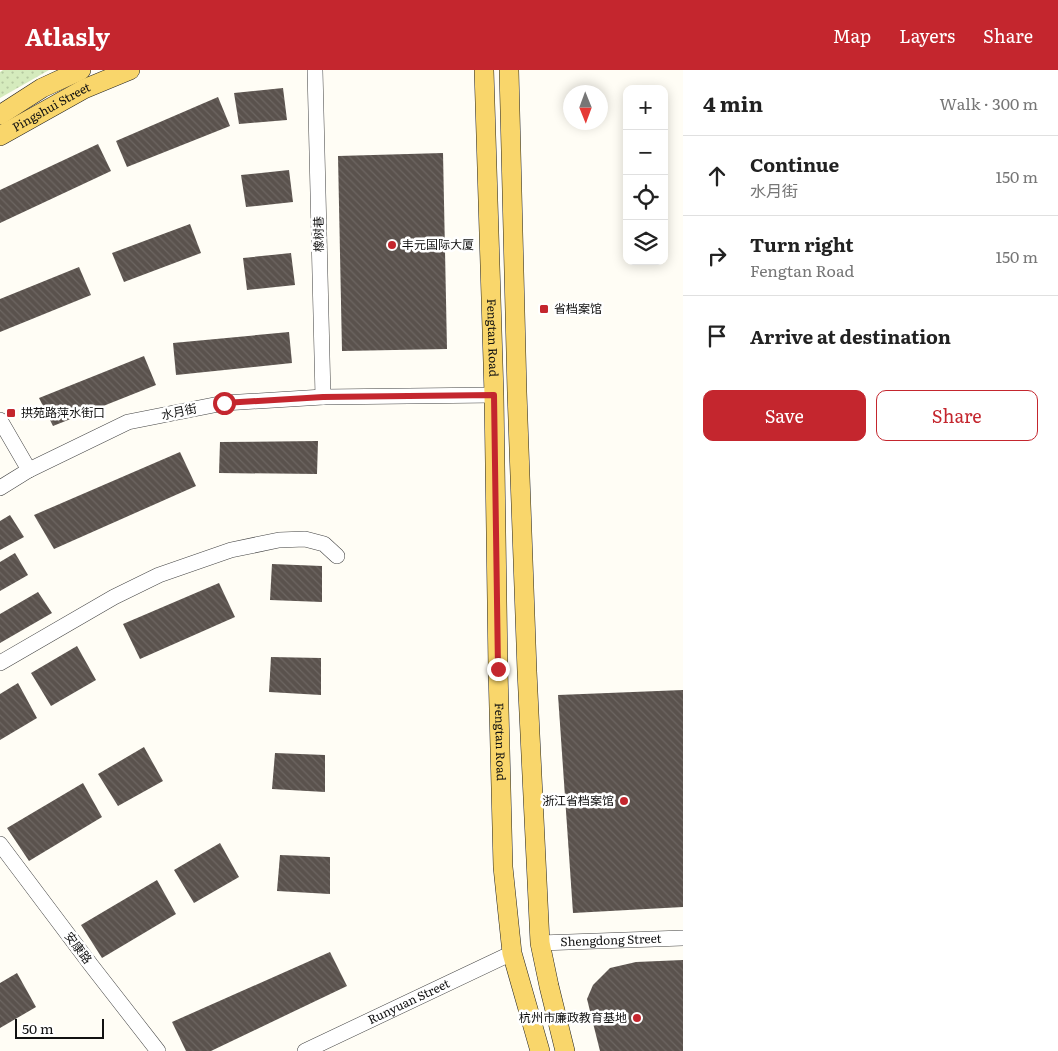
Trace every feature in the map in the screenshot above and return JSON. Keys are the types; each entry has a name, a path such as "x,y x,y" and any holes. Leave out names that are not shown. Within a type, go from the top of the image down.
{"main road":[{"name":"Pingshui Street","path":"0,116 42,88 81,70"},
{"name":"Pingshui Street","path":"0,136 84,89 130,70"},
{"name":"Fengtan Road","path":"484,70 494,395 503,867 512,953 540,1051"},
{"name":"Fengtan Road","path":"509,70 517,392 527,671 540,943 565,1051"}],"street":[{"name":"橡树巷","path":"316,70 323,397"},
{"name":"水月街","path":"0,488 30,470 128,422 224,403 323,397 494,395"},
{"path":"0,420 30,470"},
{"path":"0,663 114,597 158,575 230,550 279,540 305,539 324,544 337,556"},
{"name":"安康路","path":"0,844 158,1051"},
{"name":"Shengdong Street","path":"540,943 683,938"},
{"name":"Runyuan Street","path":"305,1051 512,953"}],"green space":[{"path":"3,70 49,70 0,98 0,72"}],"building":[{"path":"283,88 287,120 239,124 234,93"},
{"path":"218,97 230,126 127,167 116,141"},
{"path":"98,144 111,171 0,223 0,190"},
{"name":"丰元国际大厦","path":"443,153 447,349 342,351 338,156"},
{"path":"289,170 293,202 246,207 241,175"},
{"path":"190,224 201,253 124,282 112,253"},
{"path":"291,253 295,285 247,290 243,258"},
{"path":"79,267 91,295 0,332 0,299"},
{"path":"289,332 292,363 176,375 173,343"},
{"path":"144,356 156,385 53,426 39,398"},
{"path":"318,441 317,474 219,473 220,442"},
{"path":"180,452 196,486 54,549 34,515"},
{"path":"10,515 24,537 0,550 0,521"},
{"path":"15,553 28,575 0,591 0,562"},
{"path":"272,564 322,566 322,602 270,600"},
{"path":"219,583 235,617 140,659 123,624"},
{"path":"38,592 52,613 0,643 0,614"},
{"path":"77,646 96,680 51,706 31,673"},
{"path":"271,657 321,658 321,695 269,692"},
{"path":"18,683 37,718 0,740 0,694"},
{"name":"浙江省档案馆","path":"683,690 683,907 573,913 558,695"},
{"path":"144,747 163,781 118,806 98,774"},
{"path":"275,753 325,755 325,792 272,789"},
{"path":"83,783 102,817 29,861 7,828"},
{"path":"220,843 239,877 194,903 174,870"},
{"path":"280,855 330,857 330,894 277,891"},
{"path":"157,880 176,914 102,958 81,925"},
{"path":"330,952 347,986 211,1051 186,1051 172,1022"},
{"name":"杭州市廉政教育基地","path":"683,960 683,1051 600,1051 587,999 593,985 610,968 636,962"},
{"path":"17,973 36,1007 0,1028 0,983"}],"place":[{"name":"丰元国际大厦","path":"392,245"},
{"name":"省档案馆","path":"544,309"},
{"name":"拱苑路萍水街口","path":"11,413"},
{"name":"浙江省档案馆","path":"624,801"},
{"name":"杭州市廉政教育基地","path":"637,1018"}],"route":[{"path":"224,403 323,397 494,395 498,669"}]}
